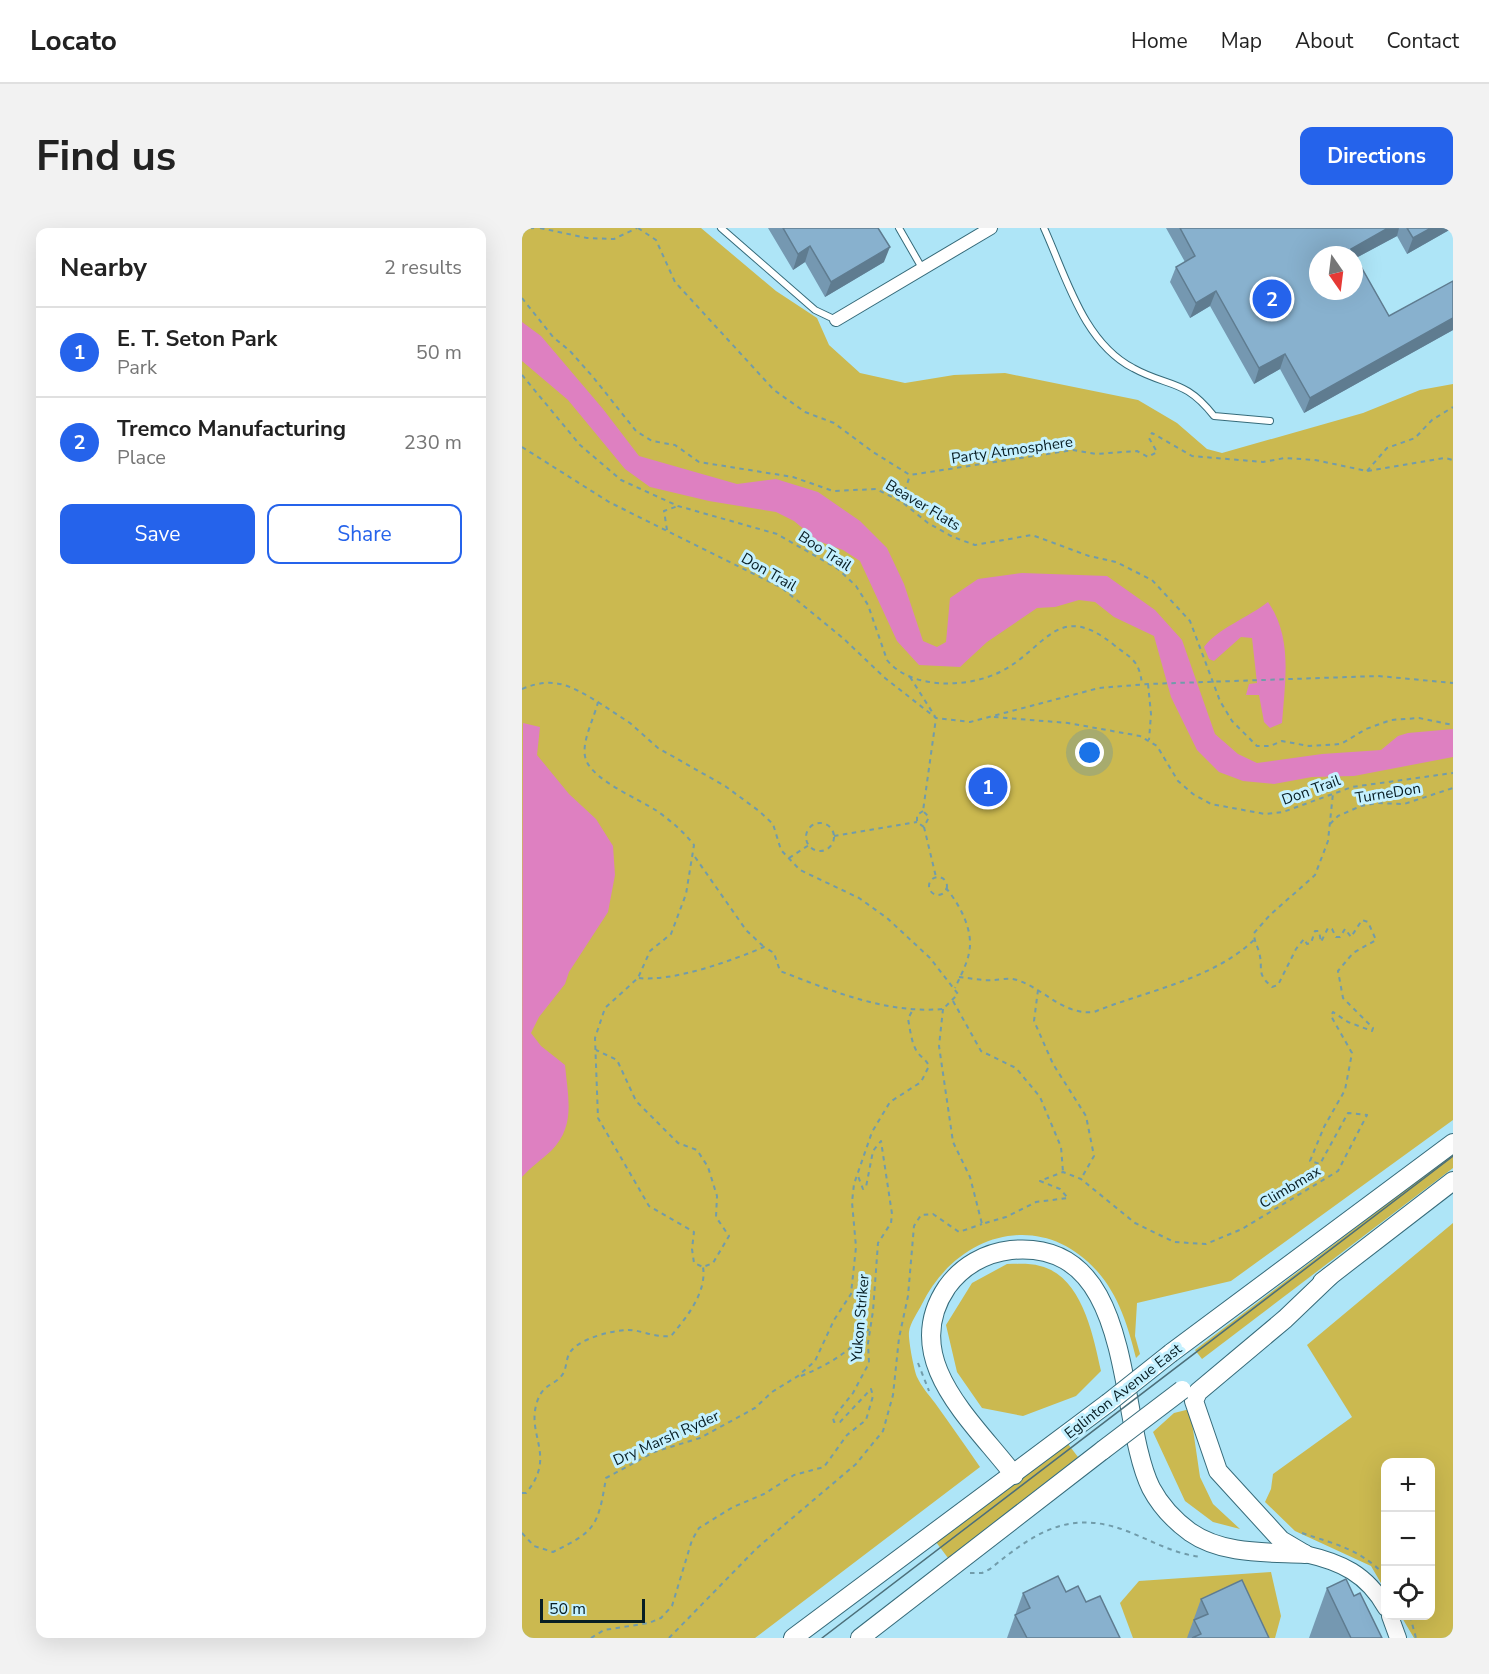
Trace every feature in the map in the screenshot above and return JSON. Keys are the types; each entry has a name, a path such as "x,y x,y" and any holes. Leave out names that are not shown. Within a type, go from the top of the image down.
{"main road":[{"name":"Eglinton Avenue East","path":"793,1638 1014,1475 1171,1353 1453,1143"},
{"path":"860,1638 1453,1181"},
{"path":"1014,1475 958,1406 940,1378 930,1344 931,1323 940,1298 953,1279 967,1265 984,1257 1016,1250 1054,1256 1083,1275 1094,1290 1112,1324 1120,1351 1151,1488 1177,1521 1209,1542 1225,1547 1259,1552 1305,1554"},
{"path":"1305,1554 1281,1540 1218,1471 1194,1401 1198,1392 1285,1319 1330,1276"}],"street":[{"path":"836,321 991,228"},
{"path":"1305,1554 1335,1561 1357,1572 1381,1600"},
{"path":"1391,1620 1398,1638"}],"lane":[{"path":"721,228 815,310 836,321"},
{"path":"898,228 922,268"},
{"path":"1044,228 1099,342 1133,368 1176,384 1199,398 1214,416 1270,421"}],"path":[{"path":"522,229 534,228"},
{"path":"540,228 587,238 614,239 638,228 656,240 675,282 774,390 805,412 834,423 873,452 910,475 902,501"},
{"name":"Beaver Flats","path":"522,298 553,337 570,351 593,377 636,431 652,441 675,445 699,462 793,477 833,491 876,489 902,501 928,523 953,537 975,545 1032,535 1089,556 1116,562 1152,580 1190,621 1220,701 1232,721 1257,746 1270,746 1282,741 1309,746 1341,744 1366,729 1391,720 1419,718 1453,725"},
{"name":"Boo Trail","path":"522,375 580,445 621,480 678,506 777,534 838,569 856,586 868,605 889,662 909,676 938,683 988,676 1000,672 1059,629 1082,627 1095,630 1135,660 1143,684"},
{"path":"1367,471 1387,448 1415,438 1432,420 1453,407"},
{"name":"Party Atmosphere","path":"910,475 1073,450 1096,454 1137,451 1148,458 1157,452 1149,438 1152,433 1192,456 1263,462 1285,458 1315,460 1367,471 1445,458 1453,460"},
{"name":"Don Trail","path":"522,447 609,502 782,588 844,639 885,678 936,718"},
{"path":"667,531 664,512 678,506"},
{"path":"909,676 936,718 923,811 917,815 917,822"},
{"path":"936,718 970,722 1033,703 1099,688 1143,684 1298,681 1378,676 1453,683"},
{"path":"522,689 540,681 564,684 598,702 630,723 658,748 724,786 759,811 772,824 781,850 800,870 859,898 886,918 930,958 958,994 943,1009 939,1046 953,1142 970,1177 982,1224"},
{"path":"991,717 1068,723 1149,740 1151,714 1148,684"},
{"path":"596,1050 617,1060 636,1101 678,1143 697,1150 708,1167 717,1196 716,1217 729,1236 713,1263 703,1267 694,1263 692,1249 694,1232 649,1206 598,1118 595,1038 605,1008 638,978 650,951 671,934 686,894 694,845 685,833 657,811 598,776 586,760 586,743 598,702"},
{"name":"Don Trail","path":"1149,740 1157,746 1178,781 1193,795 1211,804 1265,814 1283,812 1352,787 1453,773"},
{"name":"TurneDon","path":"1330,824 1338,816 1361,806 1377,803 1404,804 1453,788"},
{"path":"959,977 991,980 1014,979 1038,990 1066,1009 1081,1013 1094,1012 1193,977 1241,953 1254,940 1254,933 1269,916 1316,875 1328,841 1333,793"},
{"path":"923,811 929,817 924,827 936,877"},
{"path":"834,836 917,822 924,827"},
{"path":"814,824 828,826 834,836 831,845 826,849 817,850 809,845 806,835 814,824"},
{"path":"789,858 809,845"},
{"path":"694,856 746,930 764,947 774,952 780,971 856,999 913,1009 943,1009"},
{"path":"936,877 945,881 946,888 963,915 969,935 969,952 955,989"},
{"path":"936,877 929,882 930,890 940,894 946,888"},
{"name":"Climbmax","path":"1063,1172 1081,1179 1135,1223 1174,1242 1206,1244 1242,1229 1338,1171 1367,1115 1348,1113 1320,1164 1310,1161 1324,1127 1345,1090 1352,1053 1331,1016 1333,1012 1348,1022 1372,1031 1373,1028 1343,998 1338,971 1353,953 1376,939 1374,932 1365,920 1354,929 1354,936 1351,937 1345,929 1340,937 1336,937 1332,929 1328,928 1321,942 1319,931 1315,931 1311,943 1307,944 1304,939 1296,949 1278,985 1272,987 1262,978 1259,970 1260,953 1254,940"},
{"path":"638,978 649,980 685,973 764,947"},
{"path":"1038,990 1034,1021 1053,1064 1086,1116 1094,1156 1081,1179"},
{"path":"669,1638 757,1548 856,1464 883,1431 893,1395 899,1338 908,1296 914,1226 921,1215 933,1214 959,1232 1006,1217 1036,1202 1068,1198 1060,1189 1040,1181 1063,1172 1061,1147 1040,1097 1016,1068 981,1051 953,1000"},
{"name":"Dry Marsh Ryder","path":"522,1533 534,1546 554,1552 589,1533 596,1522 606,1478 654,1452 700,1438 755,1408 772,1392 798,1376 815,1361 834,1320 851,1293 856,1247 852,1202 872,1132 884,1110 895,1098 921,1082 929,1066 926,1059 916,1050 908,1019 913,1009"},
{"name":"Yukon Striker","path":"591,1638 604,1630 649,1623 661,1618 672,1606 695,1534 710,1519 764,1494 794,1475 824,1467 847,1435 866,1420 873,1396 871,1389 840,1422 834,1422 833,1418 848,1400 869,1363 868,1343 878,1243 891,1223 892,1214 881,1141 873,1151 866,1187 863,1189 858,1176"},
{"path":"522,1493 526,1493 539,1475 541,1453 536,1403 545,1386 559,1379 572,1349 584,1341 628,1330 658,1337 671,1335 696,1301 705,1280 703,1267"},
{"path":"798,1376 835,1360 853,1348 871,1326"},
{"path":"918,1354 918,1365 932,1394"},
{"path":"955,1564 970,1573 982,1573 1042,1531 1075,1523 1106,1525 1180,1554 1204,1558"},
{"path":"1411,1620 1416,1638"}],"shaded area":[{"path":"522,228 701,228 776,291 817,318 829,345 860,373 905,383 954,375 1005,373 1138,400 1177,423 1207,449 1222,453 1363,413 1420,390 1453,384 1453,1120 1231,1281 1137,1303 1135,1336 1140,1354 1136,1358 1117,1301 1097,1271 1075,1251 1051,1240 1026,1235 1002,1237 978,1246 956,1260 937,1280 922,1304 911,1325 909,1341 917,1377 980,1467 755,1638 522,1638"},
{"path":"522,322 541,336 603,409 639,456 737,484 776,479 818,492 860,521 887,548 904,584 923,641 937,647 946,642 950,598 978,579 1022,573 1107,576 1155,610 1182,640 1215,734 1238,754 1257,763 1322,754 1381,750 1398,736 1408,733 1453,729 1453,757 1354,776 1312,777 1274,784 1243,781 1219,772 1197,750 1171,697 1154,636 1114,617 1095,602 1079,600 1055,607 1037,608 987,642 960,667 919,665 897,641 860,561 843,550 818,541 794,521 776,512 709,501 650,487 625,469 568,400 522,361"},
{"path":"1268,602 1281,630 1285,660 1282,723 1270,728 1264,722 1259,695 1246,695 1249,684 1257,683 1252,638 1241,637 1214,661 1209,659 1204,647 1217,634"},
{"path":"523,723 540,727 537,755 569,794 596,819 613,846 615,875 608,912 569,972 565,984 539,1017 531,1033 541,1046 565,1065 569,1111 564,1132 559,1141 522,1177"},
{"path":"1453,1154 1453,1168 1202,1359 1195,1350"},
{"path":"1453,1223 1453,1638 1414,1638 1403,1620 1435,1620 1435,1458 1381,1458 1381,1583 1371,1566 1295,1531 1265,1502 1271,1489 1273,1474 1352,1417 1307,1345"},
{"path":"1007,1264 1040,1266 1054,1272 1066,1282 1076,1294 1083,1309 1101,1371 1076,1396 1023,1416 982,1408 957,1372 946,1325 972,1283"},
{"path":"1190,1409 1200,1477 1213,1504 1240,1529 1213,1522 1185,1501 1153,1432 1174,1413"},
{"path":"1068,1444 1078,1457 948,1558 936,1542"},
{"path":"1271,1572 1281,1616 1275,1638 1133,1638 1120,1603 1139,1581"}],"building":[{"path":"783,228 878,228 890,247 831,282 810,246 798,254"},
{"path":"1180,228 1388,228 1356,246 1309,246 1309,300 1363,300 1363,270 1389,316 1453,281 1453,318 1310,398 1285,354 1259,368 1216,291 1196,303 1176,267 1195,256"},
{"path":"1407,228 1431,228 1413,238"},
{"path":"1058,1576 1066,1592 1078,1586 1086,1602 1100,1596 1120,1638 1027,1638 1015,1615 1030,1608 1023,1593"},
{"path":"1346,1579 1354,1596 1360,1593 1382,1638 1351,1638 1327,1588"},
{"path":"1242,1580 1269,1638 1192,1638 1201,1634 1194,1620 1208,1614 1201,1599"}],"tram line":[{"path":"822,1638 1453,1156"}],"place":[{"name":"Tremco Manufacturing","path":"1272,299"},
{"name":"E. T. Seton Park","path":"988,787"}]}
